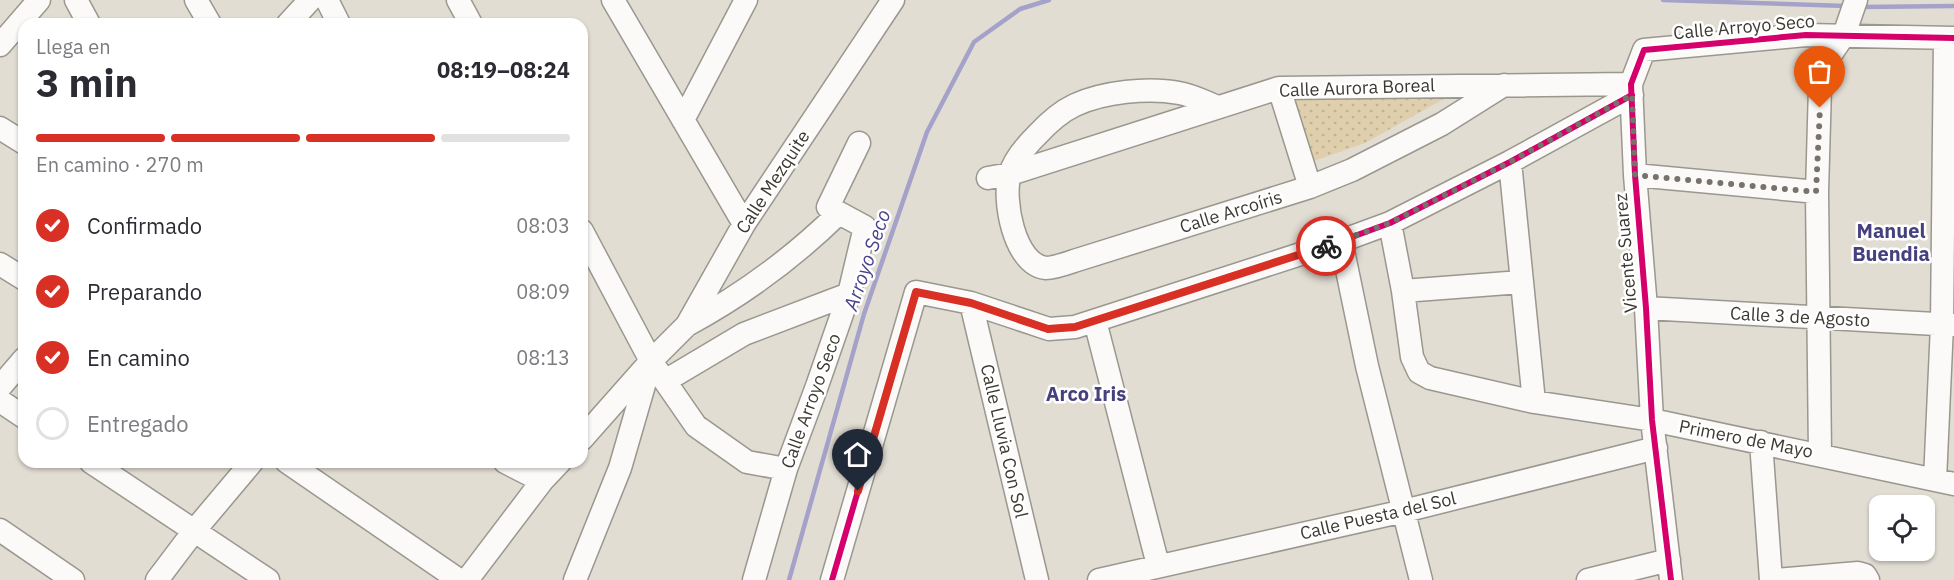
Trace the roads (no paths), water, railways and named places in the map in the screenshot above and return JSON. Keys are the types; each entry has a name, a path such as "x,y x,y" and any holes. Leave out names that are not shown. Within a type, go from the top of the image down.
{"street":[{"path":"23,18 39,0"},
{"path":"76,0 86,18"},
{"path":"196,0 206,18"},
{"path":"294,18 310,0"},
{"path":"327,0 336,18"},
{"path":"458,0 468,18"},
{"path":"613,0 744,224"},
{"name":"Calle Mezquite","path":"588,432 651,361 687,325 744,224 893,0"},
{"path":"1820,454 1816,192 1820,87 1827,60 1846,29 1856,0"},
{"path":"683,120 741,2"},
{"path":"0,45 18,24"},
{"name":"Calle Arroyo Seco","path":"1644,50 1806,35 1846,29 1949,38"},
{"path":"1945,482 1949,38"},
{"name":"Vicente Suarez","path":"1644,50 1631,89 1635,175 1652,420 1670,570"},
{"name":"Calle Aurora Boreal","path":"999,176 1279,88 1504,85 1631,89"},
{"name":"Calle Arcoíris","path":"999,176 1008,196 1011,222 1022,253 1034,263 1046,268 1077,261 1310,187 1385,155 1442,124 1504,85"},
{"path":"1279,88 1310,187"},
{"path":"832,580 916,292 971,303 1048,329 1075,327 1390,223 1510,162 1631,89"},
{"path":"999,176 1049,122 1074,105 1108,94 1154,91 1180,93 1218,107"},
{"path":"0,128 18,139"},
{"path":"687,325 730,300 811,240 833,210 859,143"},
{"path":"1510,162 1534,402"},
{"path":"1635,175 1816,192"},
{"name":"Calle Arroyo Seco","path":"754,580 786,469 849,294 865,227 833,210"},
{"path":"1390,223 1403,291 1521,282"},
{"path":"1341,241 1367,366 1421,580"},
{"path":"588,242 651,361 696,426 747,462 786,469"},
{"path":"0,264 18,275"},
{"name":"Primero de Mayo","path":"1403,291 1412,357 1419,372 1430,378 1534,402 1652,420 1945,482"},
{"path":"665,381 744,334 849,294"},
{"name":"Calle Lluvia Con Sol","path":"971,303 1037,580"},
{"name":"Calle 3 de Agosto","path":"1646,308 1948,325"},
{"path":"1095,321 1158,565"},
{"path":"575,580 620,468 651,361"},
{"path":"0,387 18,366"},
{"path":"0,401 18,413"},
{"path":"1761,442 1771,580"},
{"name":"Calle Puesta del Sol","path":"1099,580 1404,510 1656,448"},
{"path":"100,468 268,580"},
{"path":"157,580 194,531 247,468"},
{"path":"296,468 459,580"},
{"path":"517,468 542,481"},
{"path":"467,580 554,468"},
{"path":"0,530 73,580"},
{"path":"1587,580 1670,570"},
{"path":"1777,580 1858,573 1865,575 1868,580"}],"waterway":[{"name":"Arroyo Seco","path":"789,580 864,314 927,132 974,42 1020,9 1049,0"},
{"name":"Arroyo Seco","path":"1663,0 1846,6"},
{"name":"Arroyo Seco","path":"1861,7 1954,6"}],"district":[{"name":"Manuel Buendia","path":"1891,242"},
{"name":"Arco Iris","path":"1086,394"}]}
